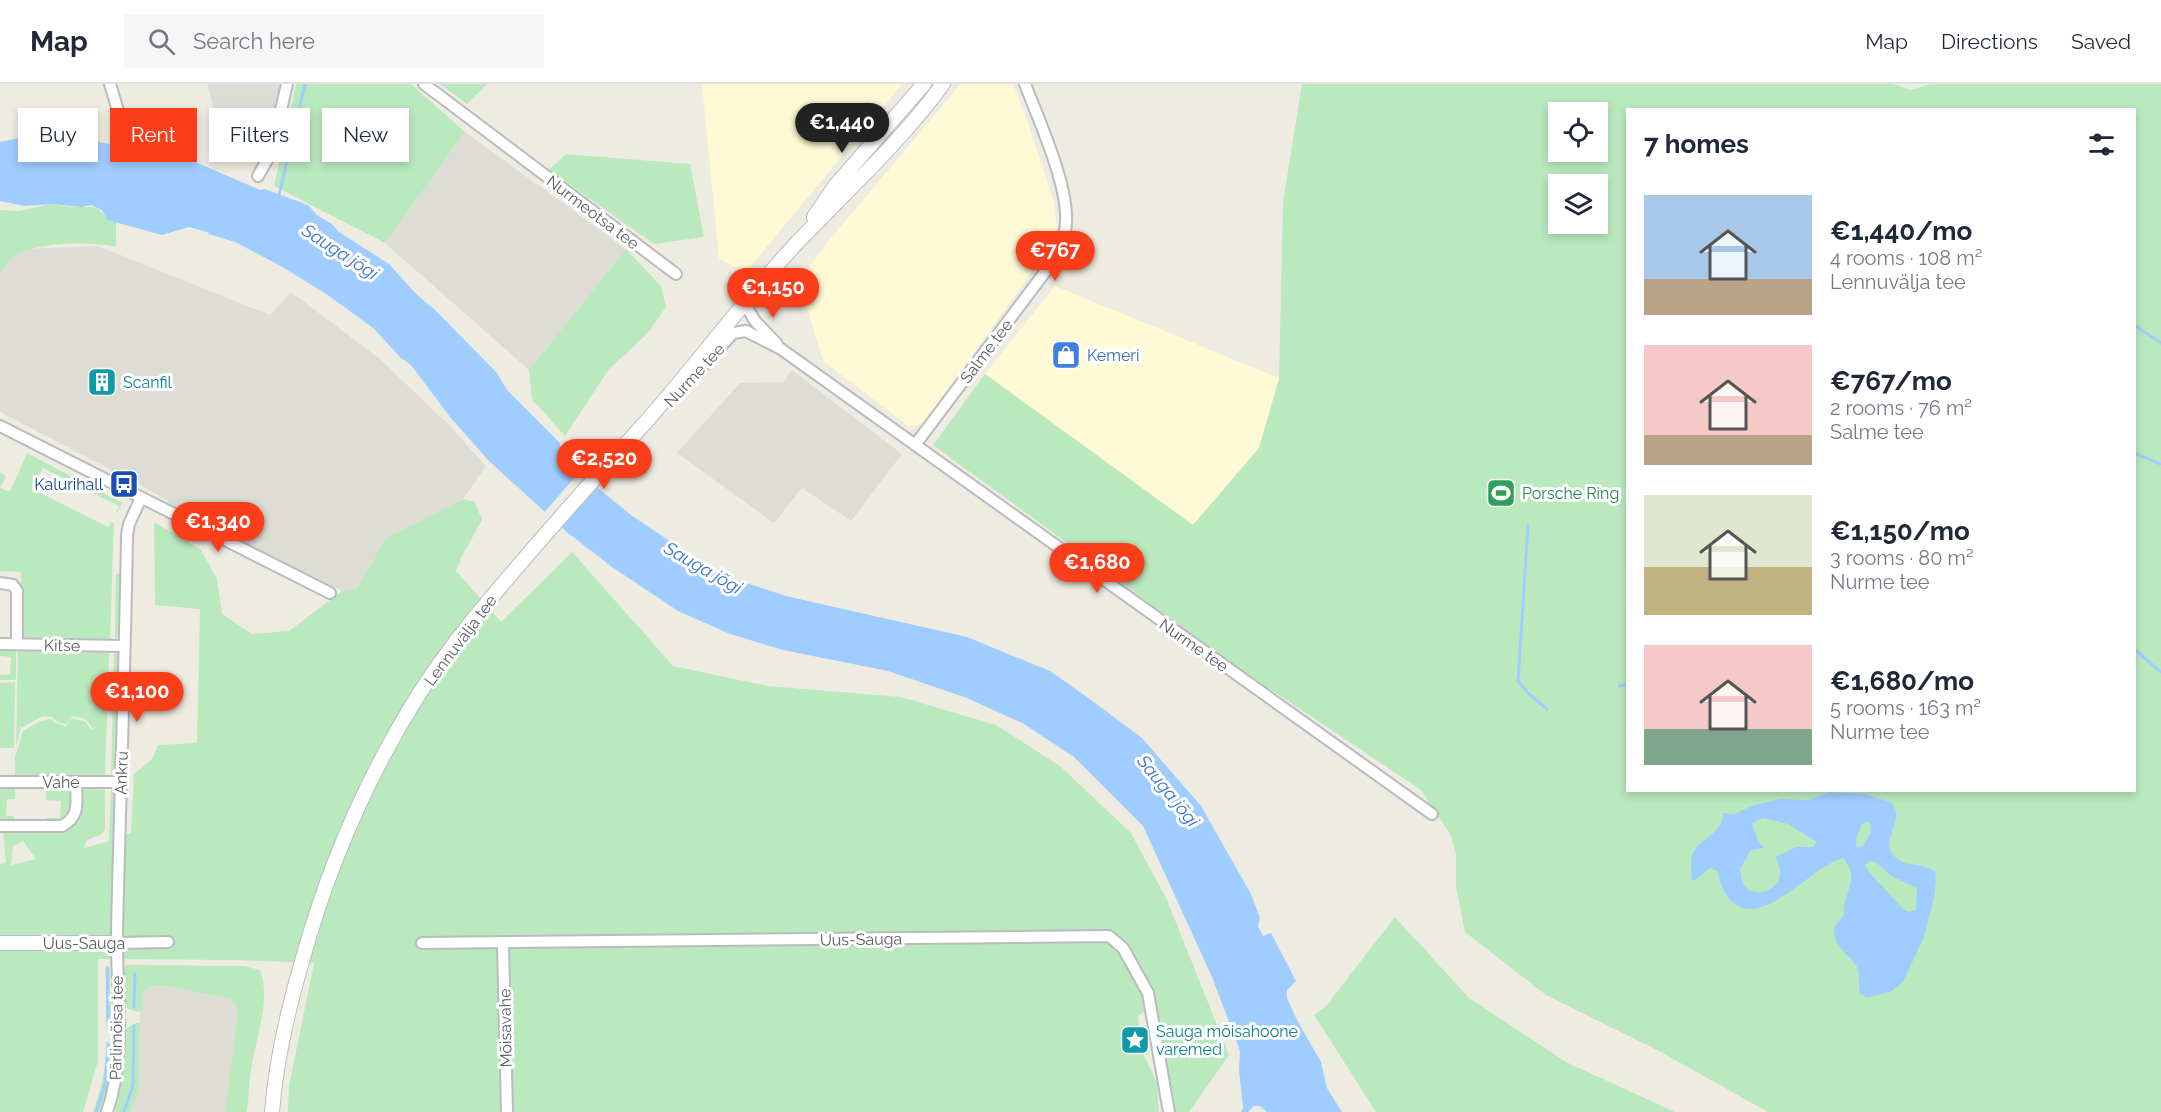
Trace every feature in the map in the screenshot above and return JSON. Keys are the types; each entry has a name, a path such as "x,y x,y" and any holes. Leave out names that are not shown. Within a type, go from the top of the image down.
{"main road":[{"name":"Lennuvälja tee","path":"792,248 835,186 924,84"},
{"name":"Lennuvälja tee","path":"272,1112 284,1027 318,903 339,847 358,806 390,743 420,693 472,620 609,460 644,423 792,248 858,181 943,84"},
{"name":"Uus-Sauga","path":"0,944 117,943"}],"street":[{"path":"110,84 117,108"},
{"path":"258,176 272,153 287,84"},
{"name":"Nurmeotsa tee","path":"424,84 676,274"},
{"name":"Salme tee","path":"915,445 1048,268 1060,247 1066,230 1067,209 1064,190 1025,84"},
{"path":"741,309 746,331"},
{"name":"Nurme tee","path":"741,309 781,349"},
{"name":"Nurme tee","path":"644,423 669,404 733,333 746,331 781,349 1432,814"},
{"path":"0,426 330,593"},
{"name":"Ankru","path":"117,943 128,535 129,524 141,498"},
{"path":"0,583 13,585 17,591 17,644"},
{"name":"Kitse","path":"0,644 124,646"},
{"name":"Vahe","path":"0,782 121,782"},
{"path":"0,826 62,826 70,822 75,816 76,782"},
{"name":"Uus-Sauga","path":"422,943 503,944 1109,936 1123,948 1148,993 1169,1112"},
{"name":"Uus-Sauga","path":"117,943 168,942"},
{"name":"Pärlimõisa tee","path":"107,1112 118,1070 117,943"},
{"name":"Mõisavahe","path":"503,944 507,1112"}],"shaded area":[{"path":"207,84 280,84 276,108 214,108"},
{"path":"702,84 902,84 750,267 739,269 719,258"},
{"path":"961,84 1013,84 1054,203 1057,227 1038,263 923,424 909,426 823,361 808,310 791,293 826,244"},
{"path":"465,132 626,249 529,370 385,243"},
{"path":"98,246 270,315 291,292 380,359 450,426 486,466 463,499 386,538 357,588 342,591 166,505 168,501 129,479 0,412 0,250"},
{"path":"1055,286 1279,378 1259,448 1193,525 985,374"},
{"path":"792,370 902,454 851,521 802,488 774,523 677,453 740,383 783,382"},
{"path":"141,973 243,976 239,1112 130,1112 139,1091"}],"green space":[{"path":"296,84 411,84 465,132 385,243 274,186 279,162 310,162 310,108 291,108"},
{"path":"440,84 487,84 467,104"},
{"name":"Porsche Ring","path":"1302,84 1893,84 1911,90 1930,84 2161,84 2161,1112 1768,1112 1659,1051 1546,995 1465,932 1456,887 1456,854 1450,834 1421,790 1234,665 933,445 985,374 1193,525 1259,448 1279,379 1283,202"},
{"path":"566,154 690,164 704,237 654,244 549,170"},
{"path":"50,204 99,209 107,220 116,222 116,247 91,244 44,246 17,254 8,261 0,273 0,210 19,211"},
{"path":"626,249 661,286 666,307 647,334 609,369 565,436 532,399 529,370"},
{"path":"27,453 122,503 117,513 119,506 43,468 32,489 108,527 111,522 114,523 110,641 23,640 20,638 21,572 0,571 0,488 10,492"},
{"path":"0,472 6,476 0,488"},
{"path":"463,499 475,502 482,520 456,571 501,622 572,552 673,666 768,686 901,697 996,725 1060,766 1131,833 1167,900 1229,1055 1189,1112 1174,1112 1153,1005 1138,1016 1142,1051 1157,1083 1159,1112 288,1112 289,1086 314,963 98,959 98,1061 83,1112 0,1112 0,864 6,863 3,831 61,830 81,789 105,790 105,829 102,834 87,840 84,848 109,841 111,789 115,795 114,838 131,833 134,774 153,758 158,745 197,743 200,609 155,605 154,522 201,550 217,579 222,614 252,634 289,631 342,591 357,588 386,538","holes":["23,841 36,859 11,865 13,846"]},
{"path":"116,574 121,574 119,634 115,640"},
{"path":"0,651 16,651 16,680 0,680 0,675 10,674 11,657 0,656"},
{"path":"18,651 109,653 105,776 15,776 15,757 23,731 40,721 52,719 55,723 66,726 71,718 86,722 91,730 96,727 92,728 86,719 72,716 66,724 52,717 43,716 21,728 16,746"},
{"path":"114,652 118,655 115,773 111,776"},
{"path":"15,682 14,748 0,748 0,683"},
{"path":"0,788 15,788 15,799 7,799 6,816 14,816 14,820 0,819"},
{"path":"46,789 71,789 72,812 62,821 46,821 46,818 60,818 61,801 46,800"},
{"path":"1395,917 1469,998 1566,1062 1675,1112 1376,1112 1314,1015 1326,1006"},
{"path":"126,965 245,966 260,970 264,1005 251,1070 247,1112 225,1112 238,1014 237,1007 231,999 162,985 150,986 143,994 141,1011 137,1012 128,1009 124,999 123,982"},
{"path":"106,966 110,966 111,1027 106,1031"},
{"path":"140,1023 139,1091 130,1112 115,1112 119,1094 125,1029"},
{"path":"106,1041 111,1043 113,1060 110,1078 101,1112 93,1112 103,1077"}],"water":[{"name":"Sauga jõgi","path":"18,138 18,162 98,162 98,142 110,144 110,162 195,162 260,190 264,189 308,205 339,232 389,264 417,295 434,309 497,373 507,390 559,442 567,463 631,515 719,574 786,596 967,637 1050,671 1087,697 1142,738 1201,806 1251,894 1260,918 1258,926 1263,936 1271,933 1296,981 1287,990 1287,998 1321,1062 1327,1088 1342,1112 1267,1112 1260,1106 1254,1106 1248,1112 1241,1112 1243,1108 1239,1070 1240,1051 1212,977 1143,826 1074,757 1024,724 967,698 888,671 783,650 730,634 678,611 612,567 568,533 489,461 450,417 411,365 401,358 373,328 325,293 235,242 207,232 189,227 162,235 107,220 102,210 91,205 82,207 51,204 25,206 0,201 0,142"},
{"path":"1830,792 1865,794 1892,803 1896,814 1890,841 1891,852 1903,862 1935,871 1934,898 1924,937 1903,982 1892,991 1868,998 1860,994 1857,967 1839,947 1835,937 1834,929 1842,918 1851,882 1848,865 1843,858 1817,872 1787,894 1756,908 1742,908 1730,900 1719,879 1718,871 1710,868 1694,881 1692,880 1692,855 1695,849 1720,826 1723,813 1735,814 1751,806 1780,799 1808,800","holes":["1764,818 1788,824 1817,842 1813,847 1796,847 1776,857 1780,876 1778,882 1774,887 1763,892 1747,888 1741,876 1740,869 1751,850 1764,848 1752,823","1870,823 1871,832 1863,846 1857,847 1856,840 1862,824","1870,861 1877,863 1891,876 1917,888 1916,910 1909,912 1904,910 1868,871 1865,864"]}],"pier":[{"path":"581,470 597,484 559,529 543,514"}],"waterway":[{"path":"279,195 305,84"},
{"path":"2136,326 2161,343"},
{"path":"2136,454 2161,464"},
{"path":"1528,526 1518,681 1547,709"},
{"path":"2136,651 2161,672"},
{"path":"1619,686 1626,684"},
{"path":"107,968 108,1023"},
{"path":"134,1007 135,974"},
{"path":"124,1112 133,1085 134,1026"},
{"path":"96,1112 105,1085 108,1045"}],"place":[{"name":"Kemeri","path":"1066,355"},
{"name":"Scanfil","path":"102,382"},
{"name":"Kalurihall","path":"124,484"},
{"name":"Porsche Ring","path":"1501,493"},
{"name":"Sauga mõisahoone varemed","path":"1135,1040"}]}
